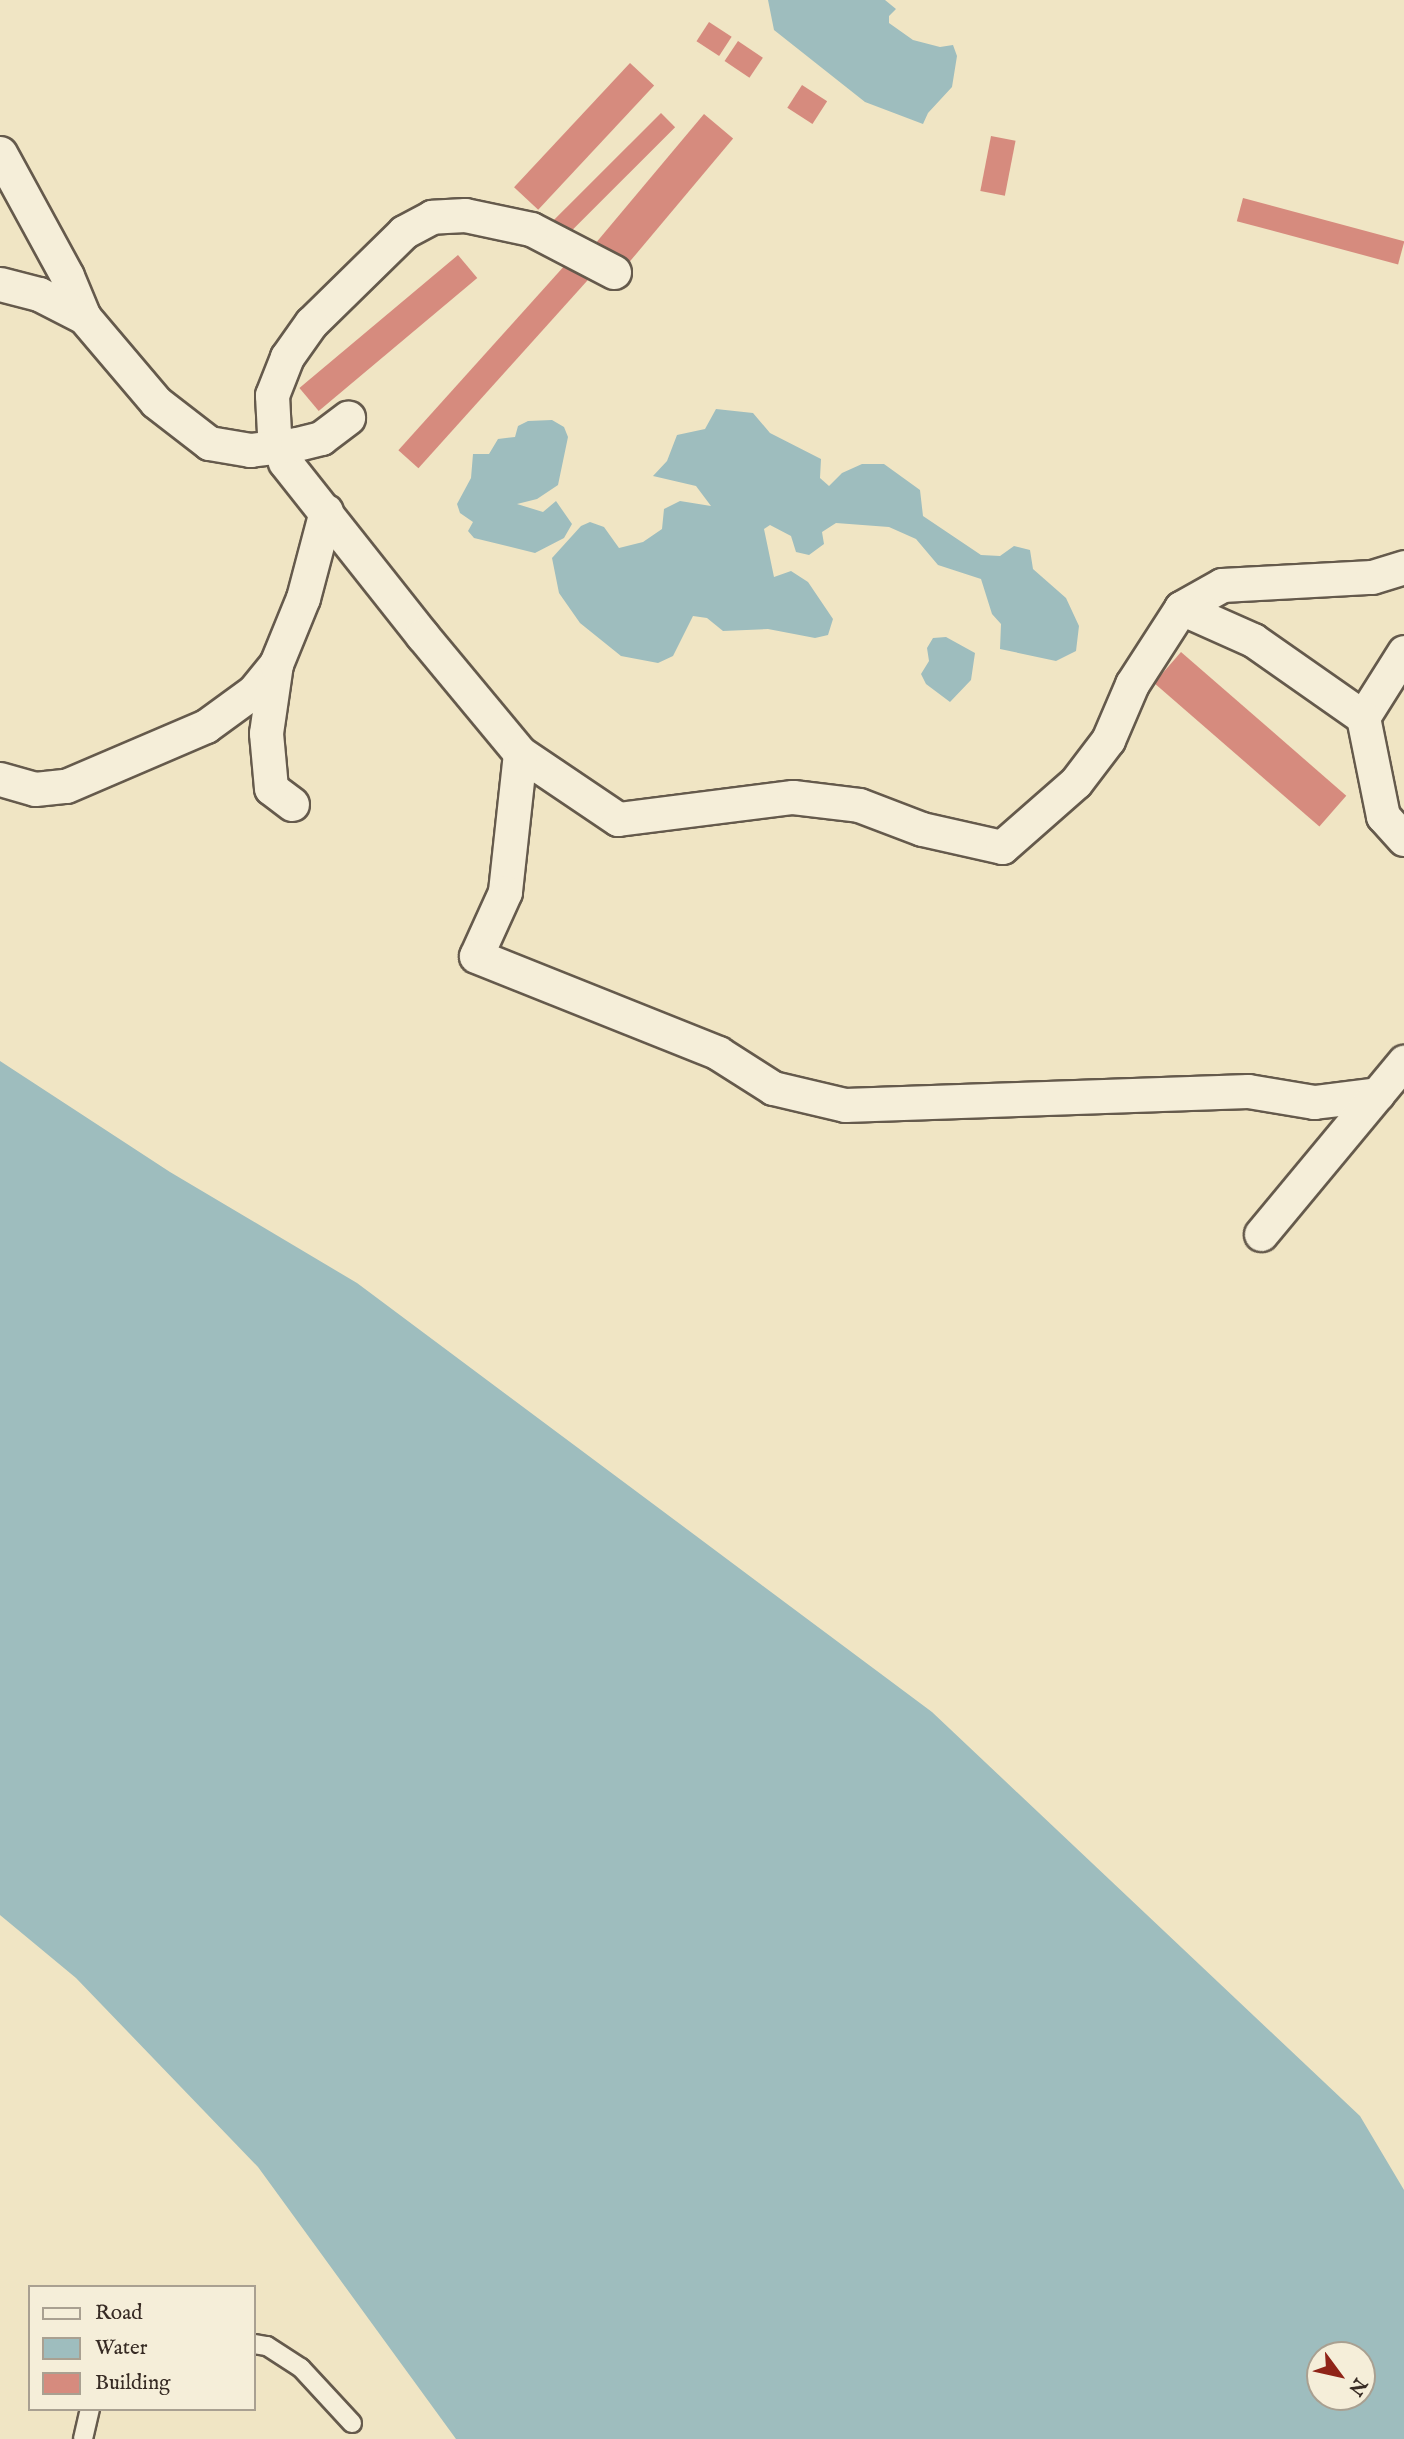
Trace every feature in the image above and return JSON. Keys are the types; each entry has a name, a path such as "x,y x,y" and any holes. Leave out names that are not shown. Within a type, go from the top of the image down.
{"street":[{"path":"0,153 67,276 84,317 156,402 209,443 250,450 279,446 321,438 348,418"},
{"path":"614,272 531,229 465,215 432,217 404,232 311,323 287,357 272,395 279,446 285,462 520,753 618,819 793,797 859,804 922,829 1002,847 1076,782 1108,740 1132,684 1181,608 1222,585 1371,577 1404,567"},
{"path":"0,284 39,294 84,317"},
{"path":"292,804 271,788 266,733 276,664 303,598 326,511"},
{"path":"1181,608 1253,640 1318,682 1363,718 1383,816 1404,839"},
{"path":"1363,718 1404,652"},
{"path":"0,779 35,789 66,786 206,726 254,691 276,664"},
{"path":"520,753 505,892 476,956 718,1054 773,1088 845,1105 1248,1091 1314,1102 1378,1094"},
{"path":"1261,1234 1404,1062"}],"lane":[{"path":"256,2344 267,2346 301,2368 352,2423"},
{"path":"83,2439 90,2411"}],"water":[{"path":"768,0 885,0 896,9 889,16 889,23 913,40 940,47 953,45 957,56 952,87 928,113 923,124 865,102 774,30"},
{"path":"716,409 753,413 770,433 821,459 820,478 829,486 842,473 862,464 884,464 920,490 923,516 981,555 1000,556 1014,546 1030,550 1033,569 1066,598 1079,626 1076,651 1056,661 1000,649 1001,624 992,614 981,579 938,565 916,539 889,527 836,523 822,532 824,544 809,555 796,552 791,536 770,525 764,529 774,577 791,571 808,582 833,619 828,635 815,638 768,629 723,631 707,618 693,616 673,656 658,663 621,656 580,623 559,593 552,558 581,526 590,522 604,527 619,548 643,542 662,529 664,509 680,501 711,506 696,486 653,476 667,461 677,435 705,429"},
{"path":"552,420 564,427 568,437 558,485 537,499 517,504 543,512 556,501 572,524 564,538 535,553 474,538 468,531 473,522 460,513 457,504 471,478 473,454 489,454 498,439 515,437 518,426 528,421"},
{"path":"946,637 975,653 971,680 950,702 926,684 921,674 929,661 927,648 933,638"},
{"path":"0,1061 170,1172 357,1283 932,1712 1360,2116 1404,2190 1404,2439 456,2439 258,2167 76,1978 0,1915"}],"building":[{"path":"709,22 732,37 719,56 696,41"},
{"path":"738,41 763,58 749,78 725,61"},
{"path":"630,63 654,86 538,210 514,187"},
{"path":"802,85 827,101 812,124 787,108"},
{"path":"661,113 675,127 566,237 551,223"},
{"path":"704,114 733,138 626,266 597,242"},
{"path":"991,136 1016,141 1005,196 980,191"},
{"path":"1243,198 1404,241 1398,264 1237,221"},
{"path":"575,254 595,272 418,468 398,450"},
{"path":"458,255 477,278 319,411 299,388"},
{"path":"1181,652 1346,796 1319,827 1154,683"}]}
